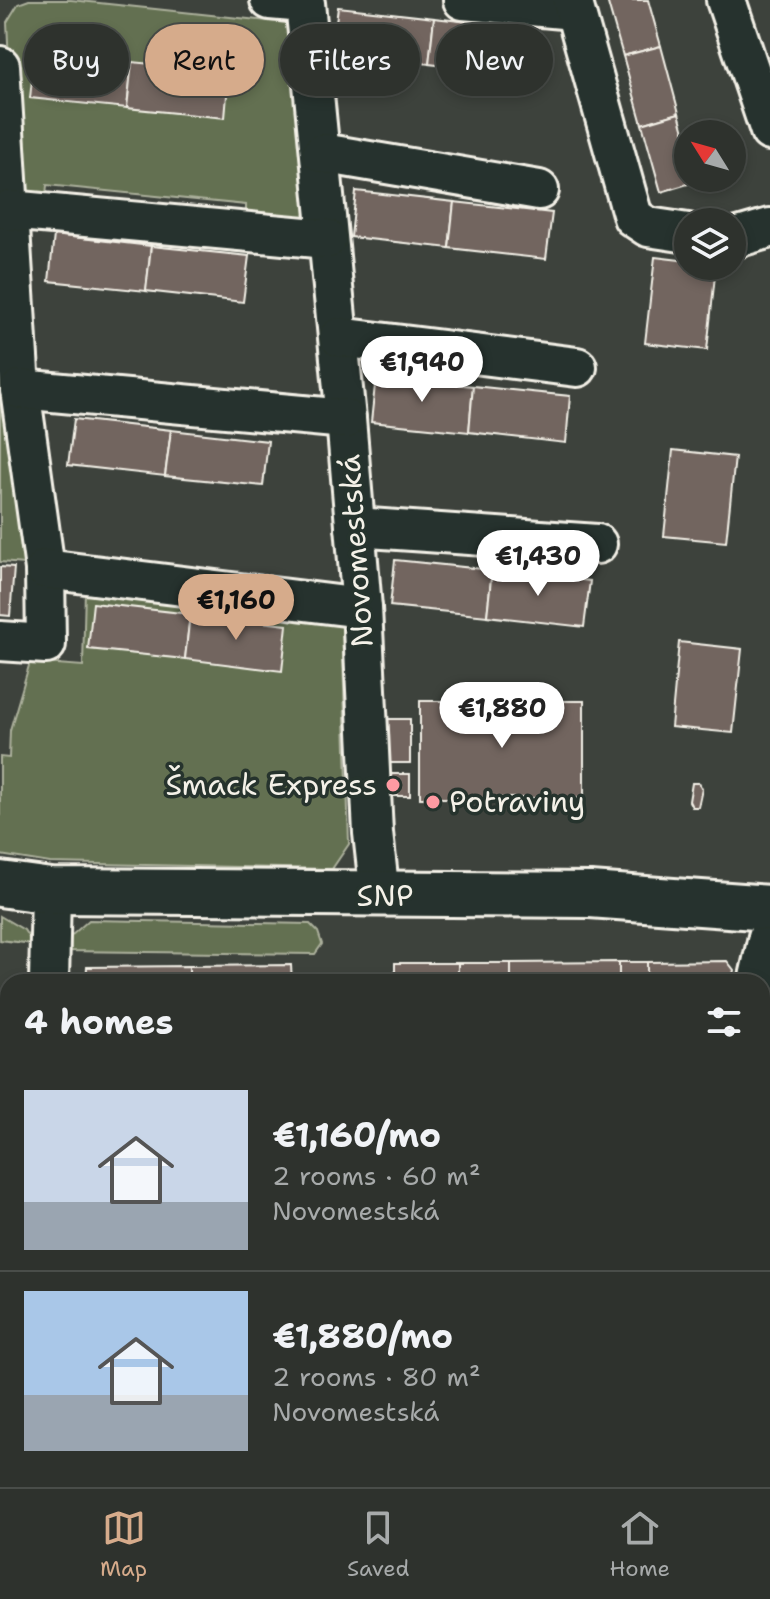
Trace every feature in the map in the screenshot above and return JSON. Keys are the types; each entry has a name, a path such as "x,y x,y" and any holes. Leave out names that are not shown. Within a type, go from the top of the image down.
{"main road":[{"name":"SNP","path":"0,884 51,891 380,896 590,895 769,922"}],"street":[{"path":"463,0 573,5 633,217 648,227 674,231"},
{"path":"726,0 770,131"},
{"name":"Novomestská","path":"297,1 322,153 327,239 339,337 362,608 372,818 380,896"},
{"path":"0,66 20,389 45,569 46,644 0,641"},
{"path":"322,153 539,190"},
{"path":"9,210 327,239"},
{"path":"746,235 770,228"},
{"path":"339,337 577,367"},
{"path":"20,389 346,419"},
{"path":"355,527 597,544"},
{"path":"45,569 362,608"},
{"path":"49,974 51,891"},
{"path":"759,974 769,922"}],"green space":[{"path":"29,0 71,0 287,23 280,24 280,96 304,96 312,223 246,220 246,205 47,185 45,206 16,201 7,22 18,4"},
{"path":"0,199 24,564 0,562"},
{"path":"85,589 342,624 349,844 332,869 50,863 0,855 0,757 9,758 10,730 30,662 83,666"},
{"path":"0,916 24,930 33,944 0,940"},
{"path":"89,920 310,924 318,932 322,944 315,954 64,951 72,935"}],"building":[{"path":"607,0 648,0 661,46 623,56"},
{"path":"338,7 434,18 429,64 420,63 420,24 336,24"},
{"path":"434,18 487,24 436,24 436,65 429,64"},
{"path":"661,46 679,113 642,124 623,56"},
{"path":"129,62 132,62 129,90"},
{"path":"132,62 145,63 145,96 227,96 225,118 127,108"},
{"path":"30,96 128,96 127,108"},
{"path":"679,113 681,120 674,120 674,188 661,192 642,124"},
{"path":"356,191 454,202 449,248 351,237"},
{"path":"454,202 552,213 546,259 449,248"},
{"path":"54,235 151,246 146,291 49,281"},
{"path":"151,246 249,256 243,302 146,291"},
{"path":"655,257 674,259 674,280 714,280 707,350 645,343"},
{"path":"376,376 473,386 469,432 371,422"},
{"path":"473,386 570,396 566,443 469,432"},
{"path":"74,419 171,430 165,476 68,465"},
{"path":"171,430 268,441 263,486 165,476"},
{"path":"673,450 735,457 726,542 664,536"},
{"path":"395,560 492,570 487,616 390,606"},
{"path":"0,567 14,568 10,616 0,615"},
{"path":"492,570 590,581 584,627 487,616"},
{"path":"93,603 190,614 185,659 88,649"},
{"path":"190,614 287,625 282,671 185,659"},
{"path":"679,642 742,649 733,733 671,727"},
{"path":"420,701 584,701 584,798 420,798"},
{"path":"387,719 410,719 410,763 387,763"},
{"path":"386,774 410,774 410,796 386,796"},
{"path":"692,783 699,783 702,789 698,807 692,807 689,801"},
{"path":"727,961 734,970 733,974 647,974 647,962"},
{"path":"619,962 647,962 647,974 619,974"},
{"path":"619,962 619,974 511,974 511,963"},
{"path":"395,963 458,963 458,974 395,974"},
{"path":"458,963 511,963 511,974 458,974"},
{"path":"291,965 292,974 189,974 189,966"},
{"path":"189,966 189,974 87,974 87,967"}],"place":[{"name":"Šmack Express","path":"393,785"},
{"name":"Potraviny","path":"433,802"}]}
